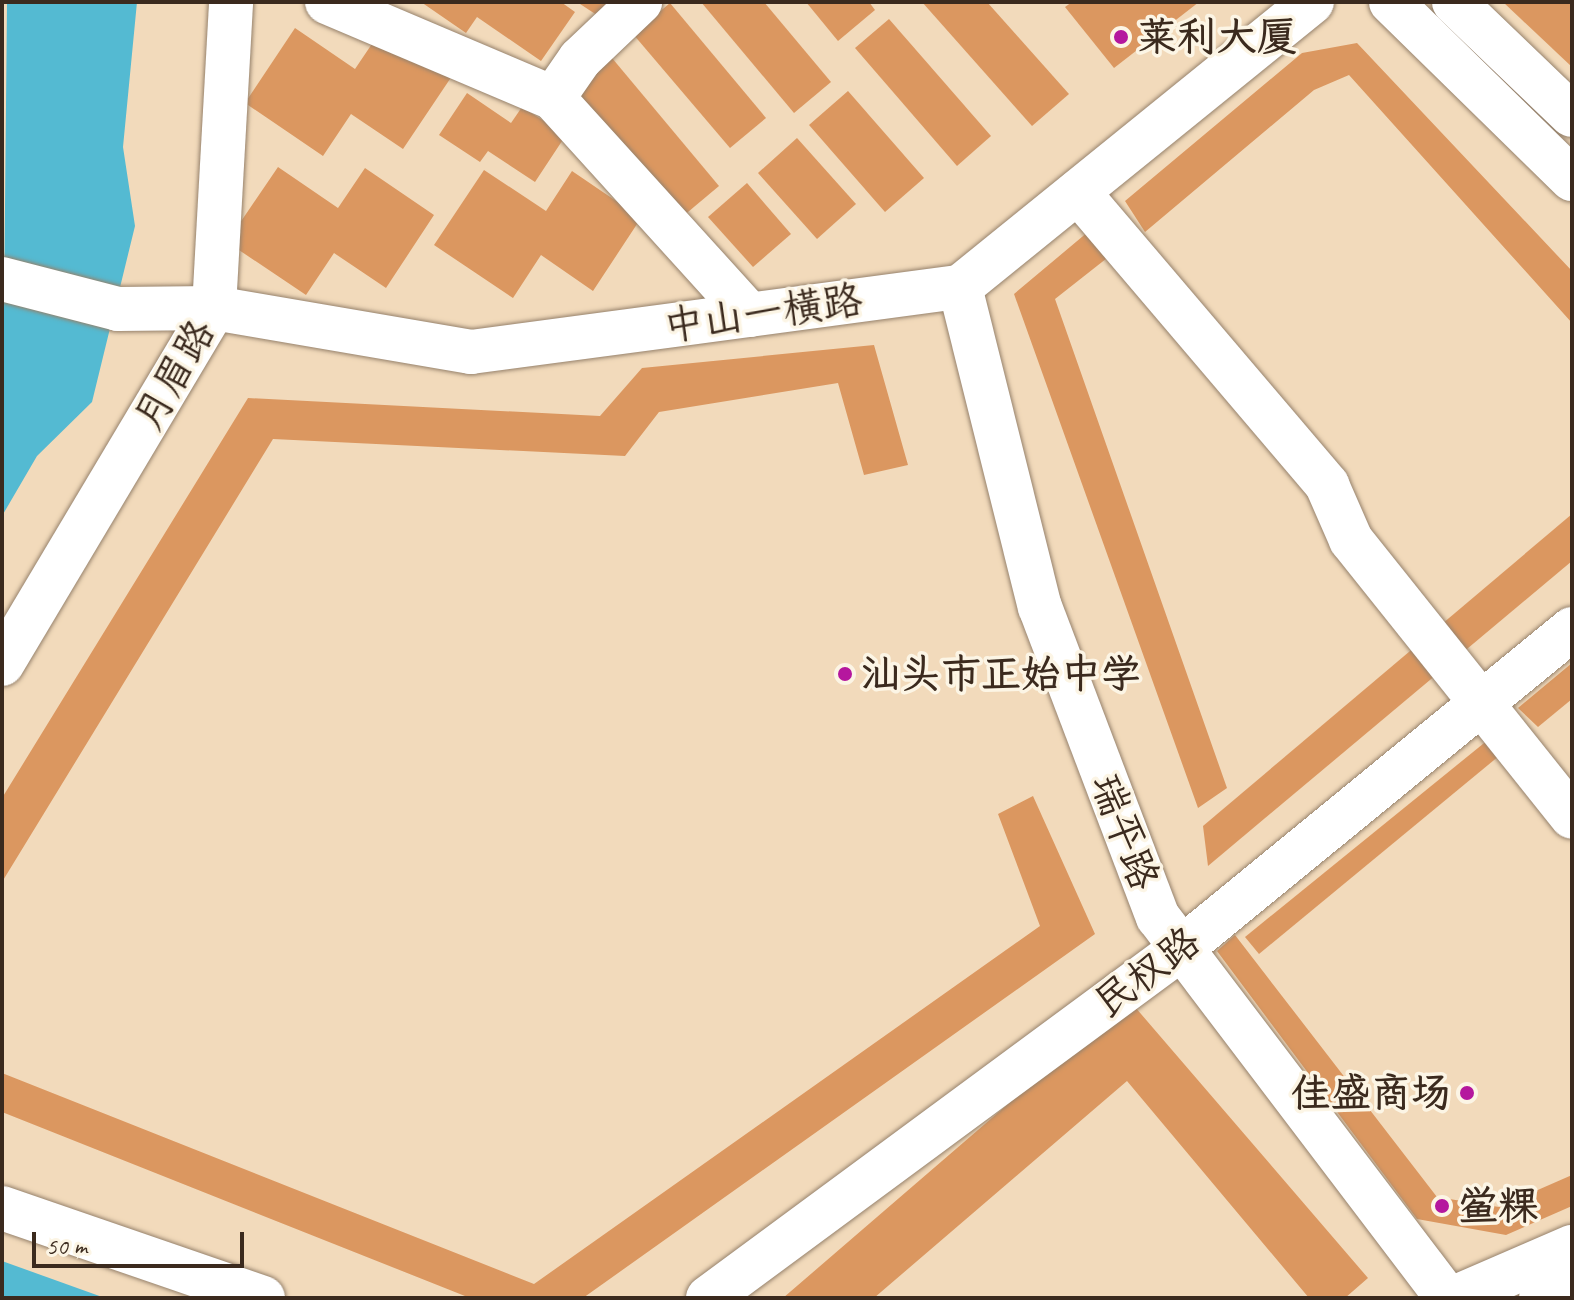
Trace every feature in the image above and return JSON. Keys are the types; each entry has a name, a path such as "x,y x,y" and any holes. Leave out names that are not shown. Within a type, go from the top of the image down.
{"street":[{"name":"月眉路","path":"2,664 214,308 231,2"},
{"path":"327,2 553,98 750,315"},
{"path":"553,98 640,2"},
{"path":"960,287 1312,2"},
{"path":"1391,2 1572,179"},
{"path":"1454,2 1572,115"},
{"path":"1078,192 1327,485 1351,540 1572,817"},
{"name":"中山一横路","path":"2,279 118,309 214,308 471,352 960,287"},
{"name":"瑞平路","path":"960,287 1040,607 1158,917 1447,1298"},
{"name":"民权路","path":"708,1298 1182,948 1572,629"},
{"path":"2,1208 263,1298"},
{"path":"1454,1298 1572,1247"},
{"path":"1541,1298 1572,1286"}],"water":[{"path":"7,2 137,2 123,147 135,226 92,402 37,456 2,516"},
{"path":"2,1261 105,1298 2,1298"}],"building":[{"path":"421,2 561,2 575,12 541,61 477,17 466,33"},
{"path":"577,2 619,2 606,21"},
{"path":"701,2 764,2 831,82 794,113"},
{"path":"806,2 869,2 875,10 838,41"},
{"path":"922,2 987,2 1069,94 1032,126"},
{"name":"莱利大厦","path":"1072,2 1199,2 1114,68 1065,7"},
{"path":"1503,2 1572,2 1572,67"},
{"path":"670,3 766,118 730,148 633,34"},
{"path":"889,19 991,136 957,166 855,48"},
{"path":"295,28 355,69 382,29 452,76 403,149 351,114 323,156 245,103"},
{"path":"1357,43 1572,271 1572,323 1349,75 1314,90 1145,232 1125,201 1302,53"},
{"path":"607,52 719,186 682,217 570,83"},
{"path":"848,91 924,178 885,212 809,125"},
{"path":"467,93 511,123 522,107 566,135 535,182 488,151 480,162 439,135"},
{"path":"797,138 856,204 817,239 758,173"},
{"path":"278,167 338,208 365,168 434,215 386,288 334,253 306,295 227,242"},
{"path":"484,170 546,211 572,171 641,218 593,291 541,255 513,298 434,245"},
{"path":"747,183 791,234 753,267 708,217"},
{"path":"1095,226 1116,251 1055,299 1227,788 1198,808 1014,294"},
{"path":"874,345 908,465 864,475 838,383 659,412 625,456 273,439 2,882 2,798 248,398 600,416 642,368"},
{"path":"1572,514 1572,561 1208,866 1203,826"},
{"path":"1572,663 1572,699 1538,727 1518,708"},
{"path":"1494,735 1505,751 1259,954 1245,937"},
{"path":"1033,796 1095,934 583,1298 470,1298 2,1112 2,1073 534,1284 1040,926 998,814"},
{"path":"1235,935 1437,1197 1499,1207 1572,1175 1572,1206 1506,1235 1417,1219 1217,951"},
{"path":"1129,1000 1368,1278 1345,1298 1309,1298 1127,1081 874,1298 783,1298"}],"place":[{"name":"莱利大厦","path":"1121,37"},
{"name":"汕头市正始中学","path":"845,674"},
{"name":"佳盛商场","path":"1467,1093"},
{"name":"鲎粿","path":"1442,1206"}]}
